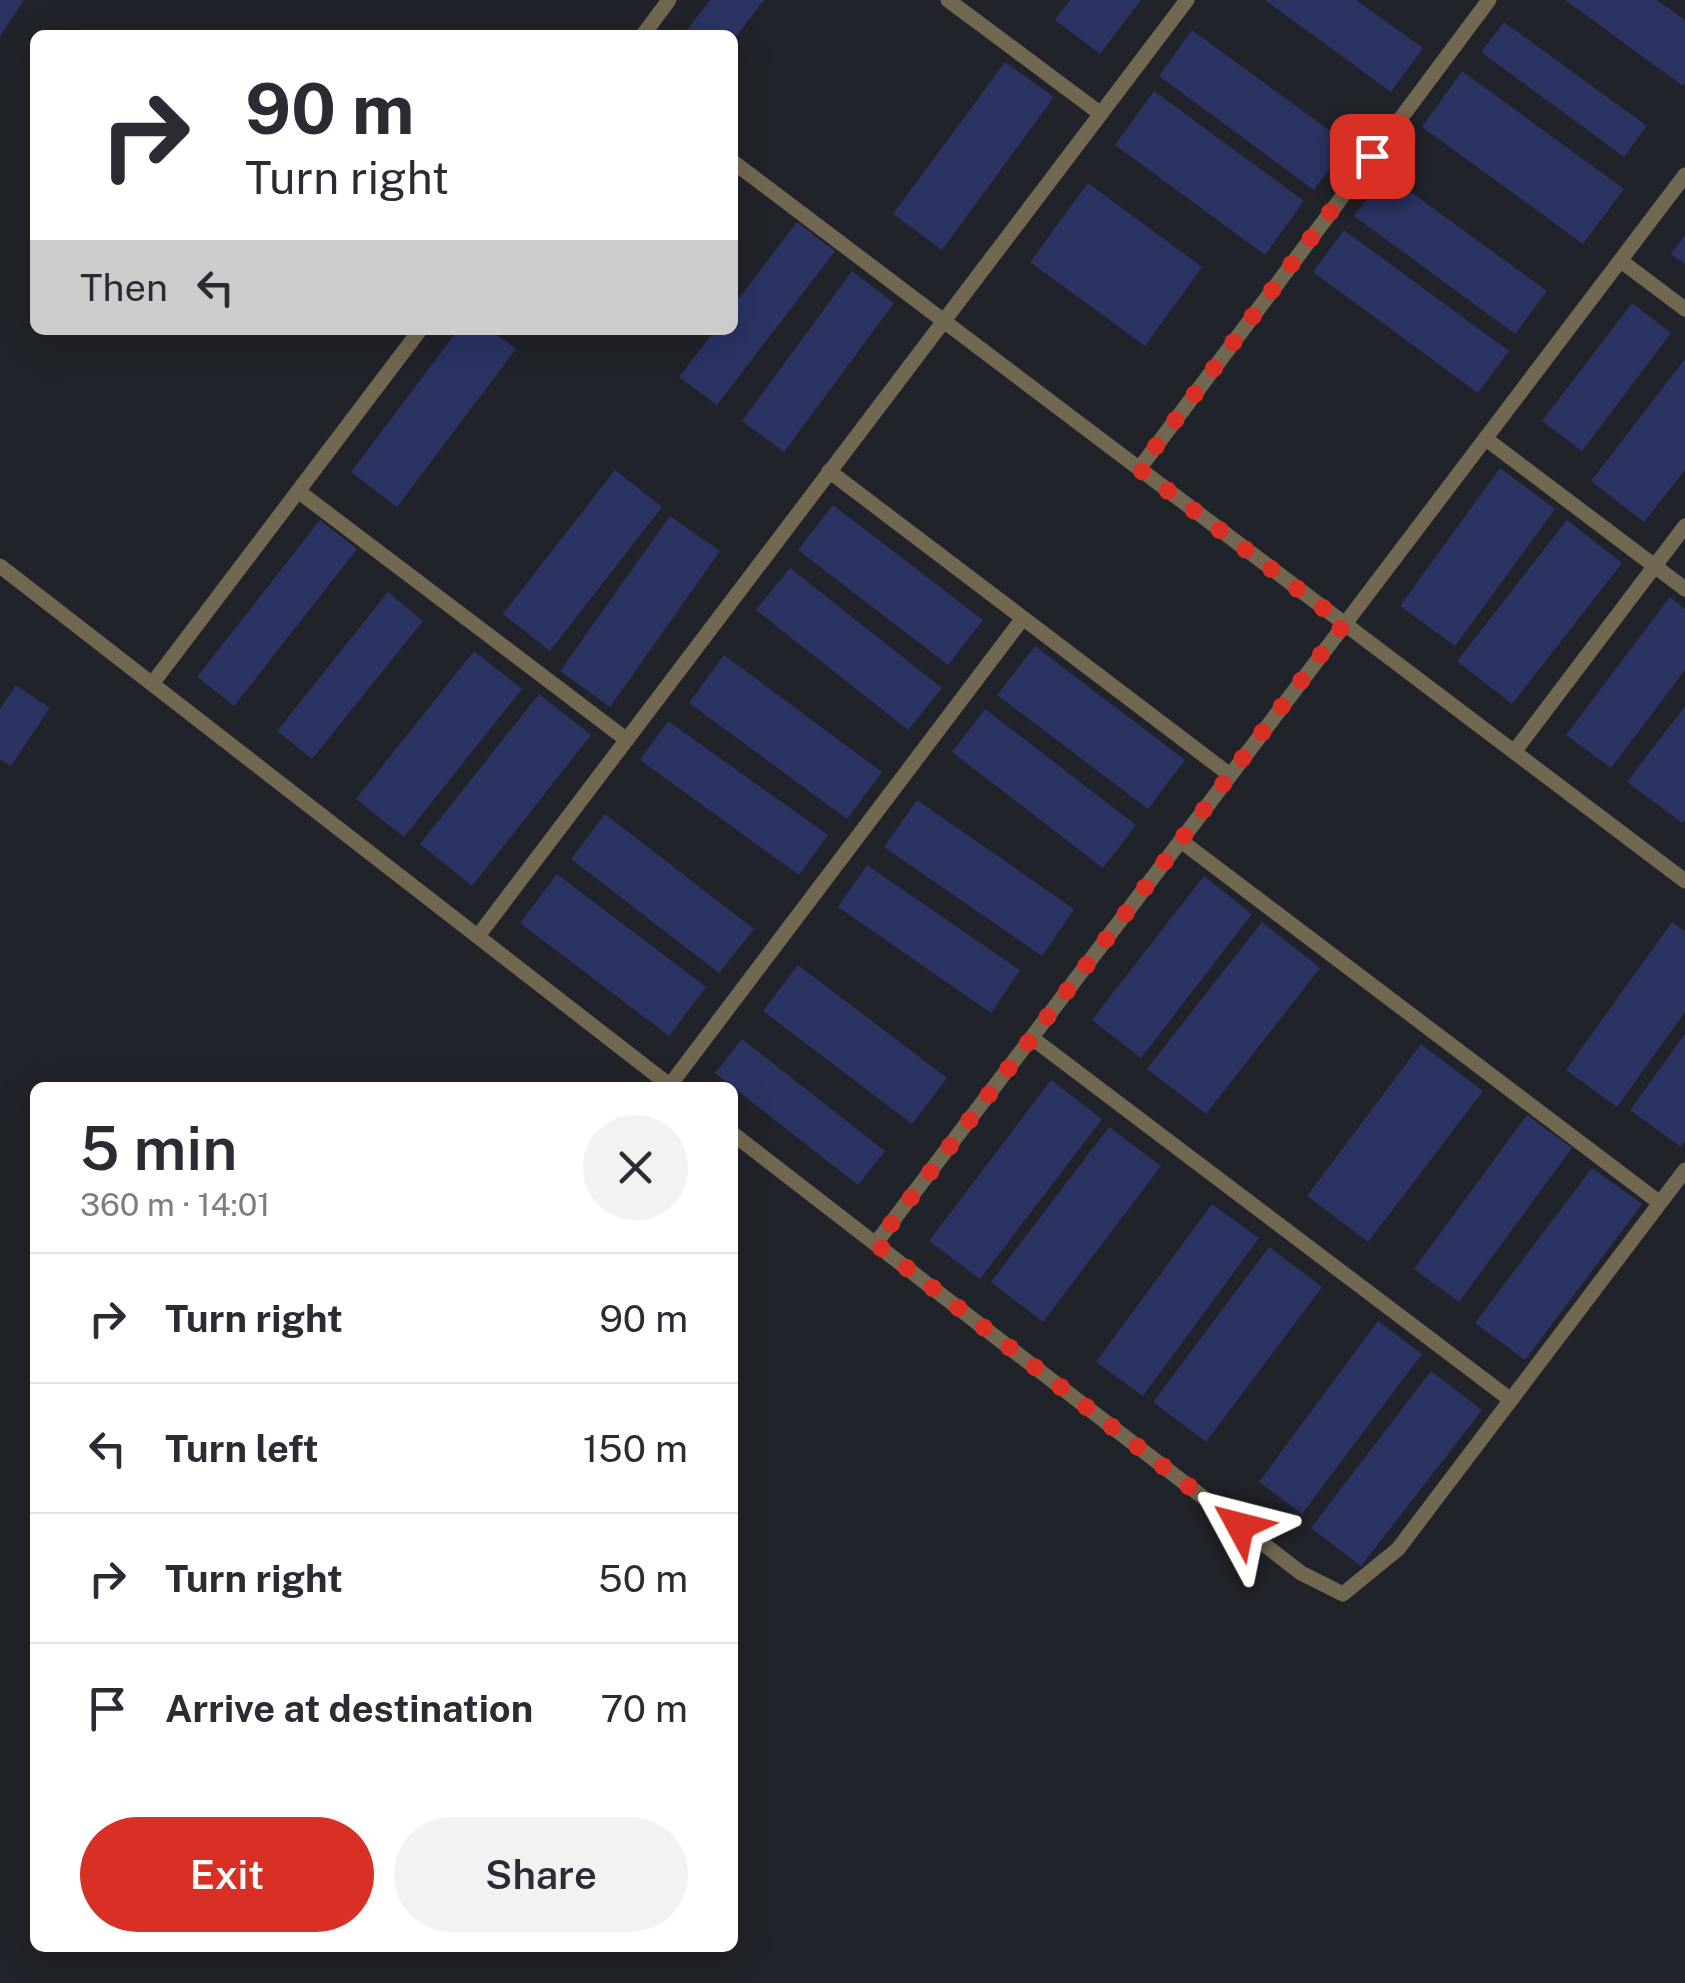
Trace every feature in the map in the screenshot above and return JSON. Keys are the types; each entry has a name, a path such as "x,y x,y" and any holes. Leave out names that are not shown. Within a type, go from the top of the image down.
{"lane":[{"path":"647,30 669,0"},
{"path":"948,0 1101,114"},
{"path":"478,936 1187,0"},
{"path":"1139,469 1488,0"},
{"path":"738,166 1685,881"},
{"path":"876,1244 1685,176"},
{"path":"1620,260 1685,309"},
{"path":"152,684 416,335"},
{"path":"1486,438 1685,589"},
{"path":"829,471 1230,775"},
{"path":"298,491 626,740"},
{"path":"1514,752 1685,526"},
{"path":"0,566 667,1082"},
{"path":"675,1082 1023,618"},
{"path":"1181,841 1660,1203"},
{"path":"1032,1038 1511,1400"},
{"path":"738,1138 1301,1572 1343,1594 1398,1549 1685,1170"}],"building":[{"path":"0,0 24,0 0,36"},
{"path":"710,0 764,0 738,34 738,30 687,30"},
{"path":"1070,0 1141,0 1100,54 1055,20"},
{"path":"1265,0 1356,0 1423,48 1391,92"},
{"path":"1565,0 1657,0 1685,20 1683,86"},
{"path":"1504,22 1647,126 1624,157 1481,52"},
{"path":"1192,30 1348,144 1314,190 1159,76"},
{"path":"1005,62 1054,97 942,250 893,214"},
{"path":"1462,71 1624,189 1583,244 1422,127"},
{"path":"1154,91 1304,201 1265,255 1115,145"},
{"path":"1386,174 1547,291 1515,334 1354,216"},
{"path":"1088,183 1202,267 1145,346 1030,262"},
{"path":"797,222 835,251 717,405 679,377 711,335 738,335 738,299"},
{"path":"1344,230 1509,351 1478,393 1313,272"},
{"path":"1685,235 1685,264 1671,254"},
{"path":"852,271 894,303 784,452 742,421"},
{"path":"1632,303 1671,333 1582,451 1542,421"},
{"path":"454,335 498,335 516,349 397,507 351,472"},
{"path":"1685,359 1685,470 1644,522 1591,481"},
{"path":"1500,468 1555,509 1455,646 1400,606"},
{"path":"615,470 662,507 550,651 503,614"},
{"path":"833,505 983,620 948,665 798,550"},
{"path":"670,516 720,551 610,707 560,671"},
{"path":"320,520 357,549 234,706 197,677"},
{"path":"1567,520 1622,563 1512,704 1457,661"},
{"path":"790,568 942,688 908,730 756,610"},
{"path":"388,592 423,621 312,759 277,731"},
{"path":"1670,597 1685,609 1685,670 1611,768 1566,735"},
{"path":"1035,646 1185,760 1148,809 997,695"},
{"path":"474,651 522,689 404,837 356,799"},
{"path":"724,655 882,772 847,819 689,703"},
{"path":"16,685 50,708 11,766 0,759 0,709"},
{"path":"539,694 591,735 472,886 420,844"},
{"path":"1685,706 1685,820 1682,823 1627,782"},
{"path":"985,709 1136,825 1103,868 952,752"},
{"path":"668,721 828,835 799,875 640,760"},
{"path":"917,800 1074,909 1042,956 884,847"},
{"path":"605,814 754,929 719,973 571,859"},
{"path":"867,865 1020,970 991,1013 838,907"},
{"path":"557,874 706,987 669,1036 520,923"},
{"path":"1204,876 1252,914 1141,1058 1092,1020"},
{"path":"1262,922 1320,968 1206,1114 1147,1069"},
{"path":"1672,922 1685,931 1685,1012 1617,1107 1566,1070"},
{"path":"798,965 947,1078 912,1124 763,1011"},
{"path":"1685,1034 1685,1141 1681,1147 1630,1110"},
{"path":"742,1039 885,1151 858,1185 738,1091 738,1082 726,1082 715,1073"},
{"path":"1421,1044 1483,1091 1368,1242 1307,1196"},
{"path":"1051,1080 1102,1119 980,1279 929,1241"},
{"path":"1527,1115 1572,1148 1459,1302 1414,1269"},
{"path":"1109,1127 1161,1166 1043,1322 991,1282"},
{"path":"1592,1168 1642,1204 1525,1360 1475,1323"},
{"path":"1212,1204 1259,1238 1143,1396 1096,1362"},
{"path":"1269,1247 1322,1287 1206,1442 1153,1402"},
{"path":"1378,1321 1422,1354 1302,1514 1259,1482"},
{"path":"1431,1371 1482,1410 1361,1566 1311,1528"}],"route":[{"path":"1240,1526 876,1244 1344,624 1139,469 1372,156"}]}
